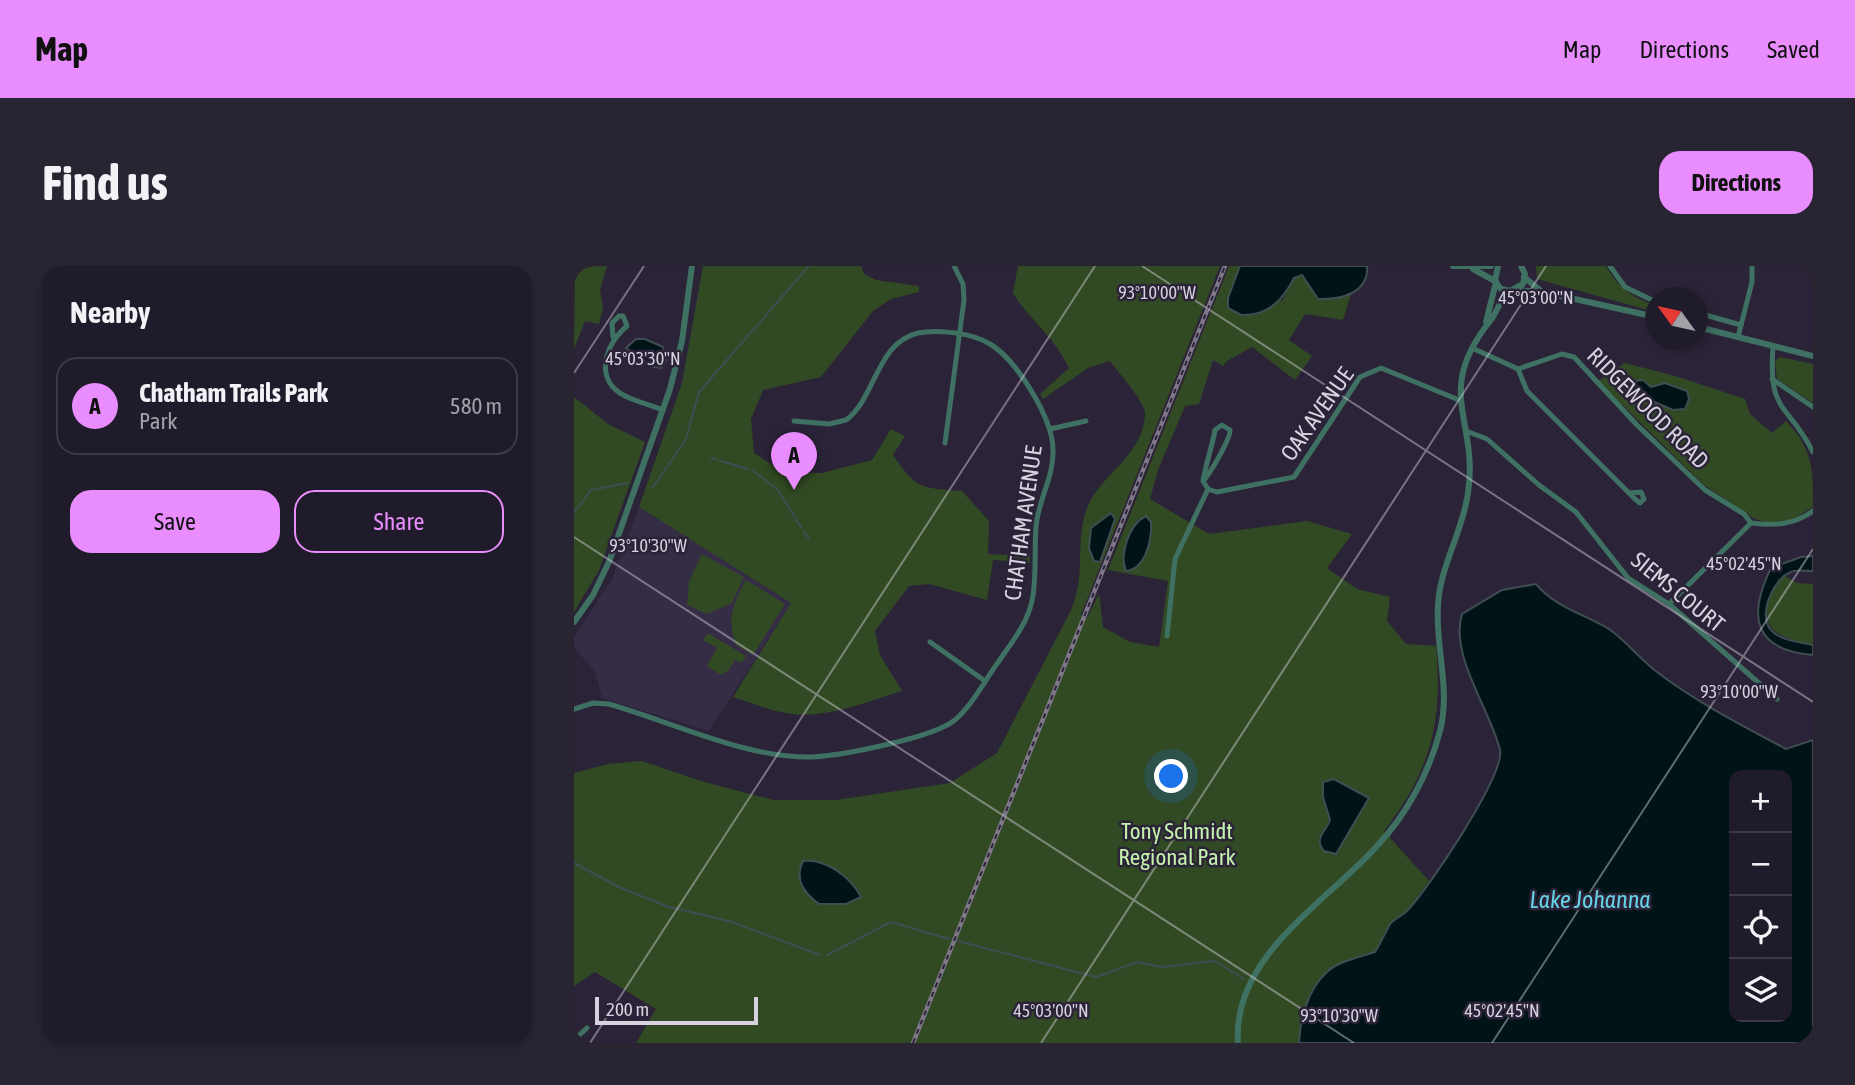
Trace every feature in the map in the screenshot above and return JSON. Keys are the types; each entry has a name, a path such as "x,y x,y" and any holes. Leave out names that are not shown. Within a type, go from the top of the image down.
{"street":[{"path":"574,622 593,595 609,562 663,410 677,365 692,266"},
{"path":"945,443 964,292 954,266"},
{"path":"1452,266 1491,266"},
{"path":"1485,327 1498,266"},
{"path":"1521,266 1525,276 1543,292"},
{"path":"1238,1043 1241,1011 1256,975 1299,919 1387,835 1410,803 1432,757 1441,727 1445,697 1438,604 1466,506 1470,474 1466,432 1459,400 1461,377 1472,348 1500,301 1513,291 1525,276 1527,266"},
{"path":"1610,266 1625,287 1645,297"},
{"path":"1738,337 1752,282 1752,266"},
{"path":"1468,268 1495,281 1501,289 1543,292 1645,315"},
{"path":"1708,316 1741,325"},
{"path":"1708,330 1813,356"},
{"name":"CHATHAM AVENUE","path":"574,709 593,703 609,704 761,751 820,756 930,733 945,727 967,708 1020,631 1030,610 1038,515 1053,460 1050,429 1037,399 1000,352 987,342 960,335 926,332 902,340 888,354 855,411 846,420 829,424 794,421"},
{"path":"613,337 605,362 614,387 623,395 663,410"},
{"path":"1773,346 1772,379 1776,402 1813,452"},
{"path":"1472,348 1518,369 1527,391 1630,493"},
{"name":"RIDGEWOOD ROAD","path":"1518,369 1562,354 1574,357 1637,425 1705,490 1744,514 1751,523"},
{"name":"OAK AVENUE","path":"1208,489 1217,492 1294,477 1360,377 1374,369 1381,368 1459,400"},
{"path":"1772,379 1813,407"},
{"path":"1050,429 1086,421"},
{"path":"1167,636 1175,559 1208,489 1203,481 1215,430 1226,425 1231,435 1203,481"},
{"name":"SIEMS COURT","path":"1466,432 1487,439 1539,485 1576,512 1628,578 1669,604 1777,699"},
{"path":"1669,604 1751,523 1770,526 1794,522 1813,512"},
{"path":"930,642 985,681"},
{"path":"574,1040 587,1028"}],"shaded area":[{"path":"639,507 791,603 709,731 602,698 595,671 574,648 574,637 612,579"}],"green space":[{"path":"607,266 600,290 603,308 599,324 585,321 574,349 575,267"},
{"path":"703,266 861,266 864,274 876,280 919,286 919,292 891,299 873,311 821,377 763,390 751,419 754,453 785,473 822,473 872,460 891,429 905,436 893,455 908,475 928,488 962,491 989,521 988,554 1030,556 1030,563 993,560 987,600 929,584 909,586 875,631 880,655 902,691 845,709 800,715 733,697 791,603 639,507 682,383"},
{"name":"Tony Schmidt Regional Park","path":"1018,266 1220,266 1081,615 1087,618 1099,594 1103,627 1130,642 1159,647 1168,581 1108,570 1229,266 1240,266 1238,272 1282,301 1294,278 1303,275 1308,280 1347,295 1351,294 1343,320 1305,314 1289,340 1312,356 1295,380 1252,347 1223,366 1213,360 1199,404 1185,406 1158,470 1150,499 1209,534 1307,521 1352,534 1327,568 1357,589 1390,597 1387,621 1406,644 1436,646 1437,698 1430,744 1413,787 1384,831 1429,881 1407,912 1390,924 1375,952 1336,966 1304,1010 1299,1043 636,1043 656,1009 595,972 574,986 574,773 608,764 642,761 701,781 773,800 836,800 950,783 997,753 1070,612 1076,597 1082,526 1086,512 1099,488 1139,439 1145,414 1136,395 1110,361 1088,368 1043,399 1040,394 1069,368 1056,346 1013,293"},
{"path":"1536,266 1606,266 1626,291 1645,301 1645,309 1537,279"},
{"path":"1780,357 1813,364 1813,403 1777,379 1775,361"},
{"path":"1625,363 1745,399 1750,414 1772,433 1786,421 1802,441 1810,460 1813,507 1792,520 1767,523 1753,518 1704,485 1598,381","holes":["1643,380 1651,387 1665,383 1687,391 1673,410 1645,398 1636,405 1629,394 1635,382"]},
{"path":"574,397 608,424 645,442 599,570 574,612"},
{"path":"702,554 744,577 732,603 707,614 687,605 689,582"},
{"path":"1785,576 1797,583 1813,584 1813,645 1786,638 1769,623 1769,600"},
{"path":"746,580 785,604 753,655 736,645 731,619 734,604"},
{"path":"708,633 746,656 742,663 735,660 729,670 721,675 707,666 717,648 703,640"}],"water":[{"path":"1240,266 1367,266 1363,283 1352,293 1336,298 1318,299 1302,275 1294,278 1280,300 1267,310 1241,315 1228,308 1228,298"},
{"path":"636,339 645,339 663,347 666,361 661,368 654,367 626,348"},
{"path":"1643,380 1651,387 1665,383 1687,391 1689,399 1685,409 1673,410 1645,398 1636,405 1630,400 1631,389 1636,381"},
{"path":"1111,513 1115,519 1100,562 1094,561 1089,548 1091,528"},
{"path":"1146,516 1151,522 1146,552 1138,565 1126,571 1124,557 1127,540 1135,526"},
{"path":"1813,556 1813,571 1793,571 1779,581 1769,598 1766,615 1767,623 1775,634 1791,641 1813,645 1813,655 1778,646 1767,638 1758,616 1763,586 1771,568 1801,557"},
{"name":"Lake Johanna","path":"1536,584 1552,599 1609,629 1657,672 1720,713 1786,749 1813,740 1813,1043 1299,1043 1305,1010 1320,979 1337,965 1375,952 1390,924 1407,911 1447,858 1478,807 1498,763 1500,750 1461,647 1462,614 1502,590"},
{"path":"1334,779 1369,798 1336,854 1324,851 1320,842 1330,820 1323,797 1323,782"},
{"path":"803,861 820,863 836,870 851,883 861,897 846,904 819,904 802,886 800,868"}],"waterway":[{"path":"653,487 686,439 699,392 809,266"},
{"path":"711,458 718,460"},
{"path":"721,461 748,469"},
{"path":"752,470 778,490 801,527"},
{"path":"574,513 591,490 628,483"},
{"path":"804,532 809,539"},
{"path":"574,863 619,887 666,906 732,922 820,955"},
{"path":"827,955 891,922 949,939"},
{"path":"958,941 1096,977 1137,962 1161,967 1215,961 1244,979"},
{"path":"1300,1008 1304,1010"}],"railway":[{"path":"913,1043 1225,266"}],"place":[{"name":"Chatham Trails Park","path":"794,490"}]}
